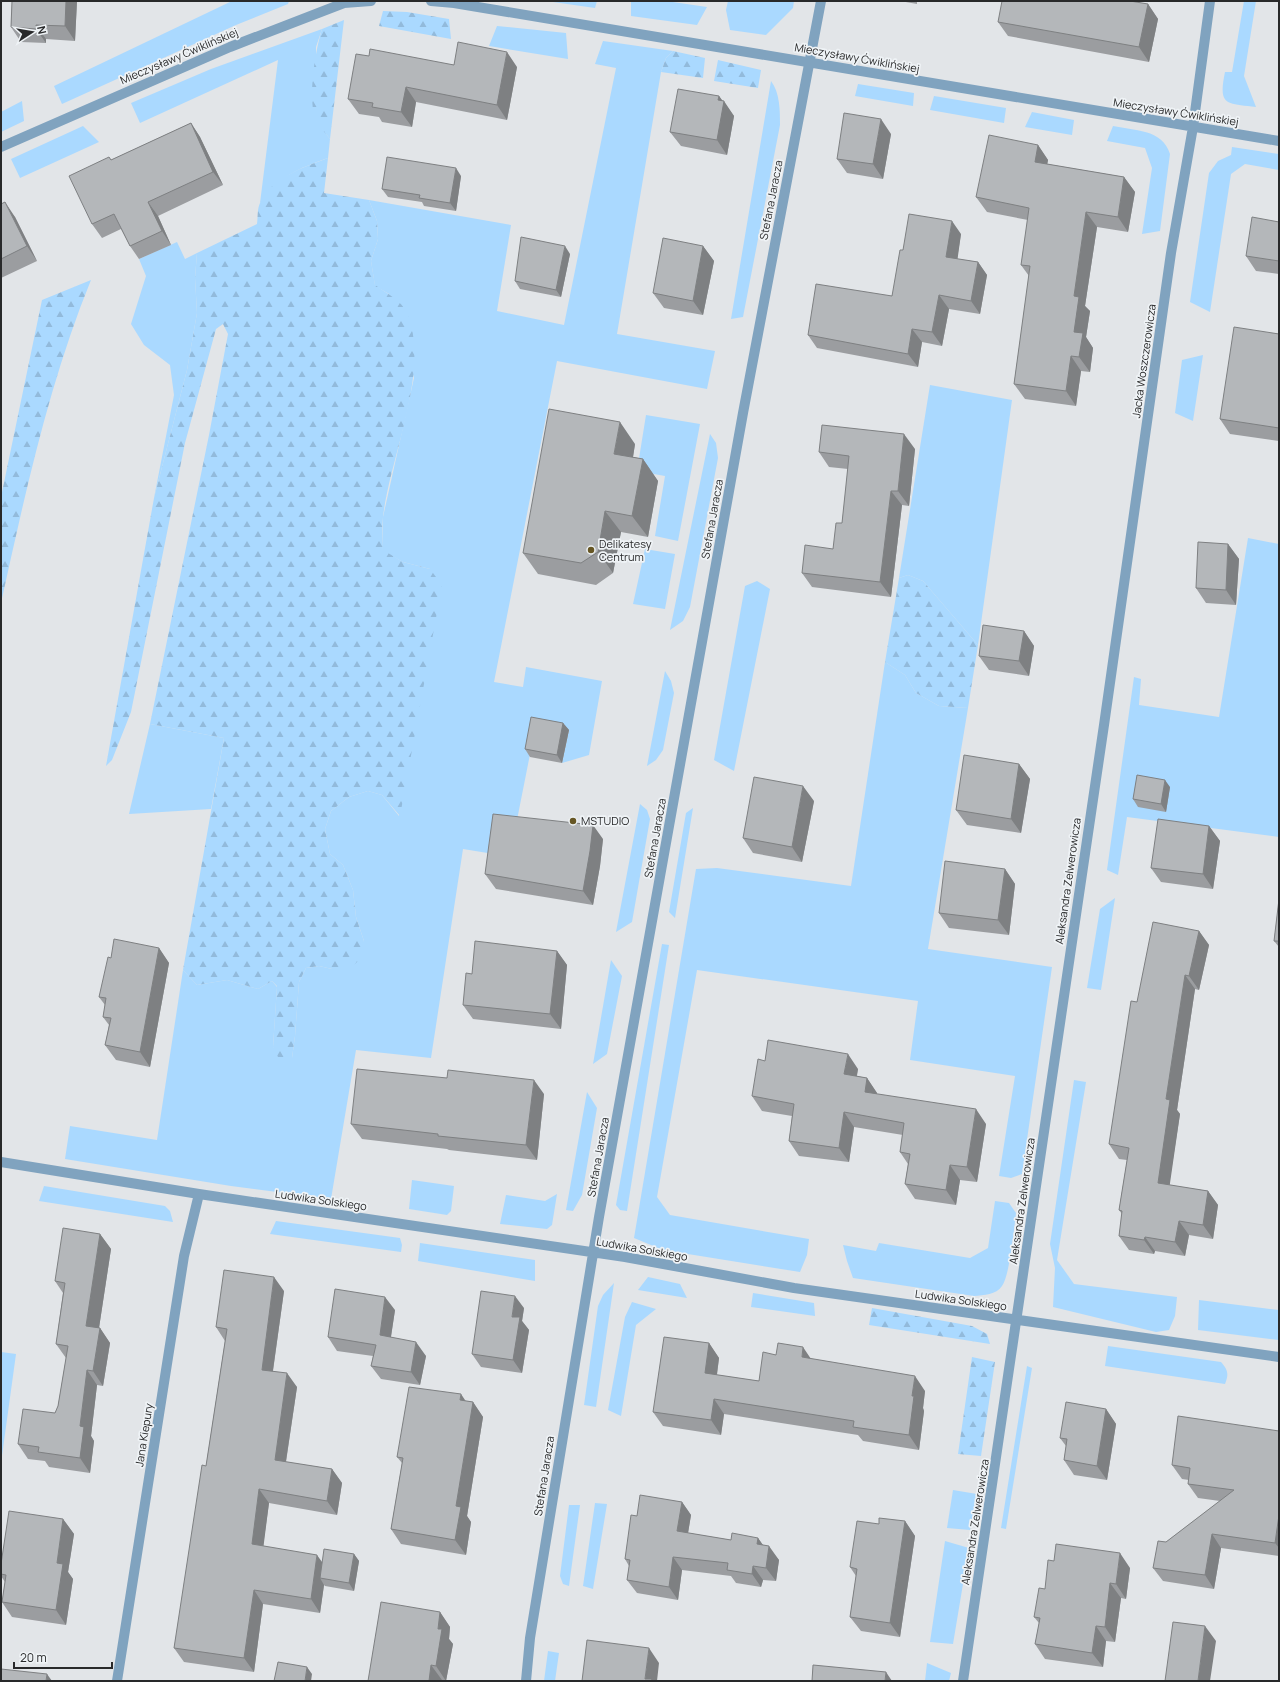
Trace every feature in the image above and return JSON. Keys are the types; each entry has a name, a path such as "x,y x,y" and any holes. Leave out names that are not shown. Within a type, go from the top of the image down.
{"street":[{"name":"Mieczysławy Ćwiklińskiej","path":"1,147 230,47 344,4 371,1"},
{"name":"Mieczysławy Ćwiklińskiej","path":"431,1 454,3 1279,141"},
{"name":"Stefana Jaracza","path":"526,1681 530,1638 593,1253 743,413 821,1"},
{"name":"Jacka Woszczerowicza","path":"1104,725 1172,253 1193,127 1210,1"},
{"name":"Aleksandra Zelwerowicza","path":"963,1681 1104,725"},
{"name":"Ludwika Solskiego","path":"1,1162 199,1194 593,1253 794,1288 1279,1357"},
{"name":"Jana Kiepury","path":"117,1681 184,1256 199,1194"}],"green space":[{"path":"232,1 289,1 288,4 236,25 62,104 54,86"},
{"path":"546,1 597,1 595,8"},
{"path":"631,1 666,1 707,7 697,25 631,16"},
{"path":"728,1 794,1 793,8 766,35 730,30 726,10"},
{"path":"1244,1 1256,1 1244,76 1256,107 1231,103 1224,97 1223,91 1225,72 1232,72"},
{"path":"383,11 407,12 449,19 451,39 379,26"},
{"path":"344,20 330,139 315,119 312,99 313,74 322,29"},
{"path":"497,26 566,33 568,59 489,46"},
{"path":"322,29 316,47 316,120 330,139 328,158 290,174 275,186 260,203 278,60 140,123 131,103 211,69"},
{"path":"603,41 673,51 666,58 661,72 617,334 715,351 707,389 557,361 494,682 523,687 526,667 602,681 589,755 562,763 569,730 536,724 515,830 500,855 463,849 431,1058 356,1050 331,1199 231,1186 65,1159 70,1126 157,1140 183,970 197,985 227,980 258,989 272,981 277,987 273,1047 292,1058 299,982 306,968 319,966 332,969 364,941 356,917 353,890 343,865 330,854 325,829 331,811 349,797 368,791 382,795 399,816 430,569 403,562 383,551 383,517 414,378 389,294 375,286 371,261 378,239 377,221 369,200 511,225 497,311 564,325 616,68 595,64"},
{"path":"673,51 705,58 703,78 661,72 666,58"},
{"path":"718,60 761,70 758,88 714,81"},
{"path":"771,81 778,96 780,125 743,317 731,319"},
{"path":"858,84 914,93 913,106 855,96"},
{"path":"934,96 1006,108 1004,123 930,110"},
{"path":"22,101 24,121 1,132 1,112"},
{"path":"1032,112 1074,120 1072,135 1025,127"},
{"path":"83,126 99,142 20,178 11,159"},
{"path":"1113,126 1139,130 1155,135 1166,146 1170,154 1160,231 1142,234 1152,168 1145,148 1107,141"},
{"path":"1232,147 1279,154 1279,170 1245,164 1231,174 1210,312 1190,302 1209,173 1218,161 1231,155"},
{"path":"328,158 324,193 369,200 377,221 378,239 371,261 375,285 393,297 405,309 413,336 414,360 412,387 407,414 387,493 383,517 383,550 403,562 430,569 442,585 400,816 382,795 368,791 349,797 331,811 325,829 330,854 343,865 353,890 356,917 364,941 359,960 351,968 332,969 319,966 306,968 299,982 292,1058 280,1061 273,1047 277,986 272,981 258,989 227,980 197,985 183,970 224,738 150,724 228,334 223,324 216,329 185,443 131,712 112,760 106,766 154,498 187,370 197,313 195,278 197,253 257,224 259,205 265,194 272,186 299,169"},
{"path":"177,242 185,259 197,253 195,278 197,313 187,370 154,498 174,395 170,365 144,345 131,324 146,276 139,259"},
{"path":"91,280 76,319 50,399 19,521 1,603 1,497 42,300"},
{"path":"1203,355 1193,421 1175,413 1182,360"},
{"path":"930,385 1012,400 978,645 923,581 908,575 899,578"},
{"path":"646,415 700,424 678,541 655,536 665,476 637,471"},
{"path":"710,434 716,443 718,458 690,607 683,621 670,630"},
{"path":"1248,538 1279,544 1279,837 1127,817 1118,875 1107,870 1134,677 1141,679 1139,705 1219,717"},
{"path":"645,549 675,554 665,609 633,604"},
{"path":"908,575 923,581 978,645 968,708 939,706 916,693 905,675 885,662 899,578"},
{"path":"757,581 770,589 734,771 714,760 745,586"},
{"path":"885,662 905,675 916,693 939,706 968,708 928,949 1052,967 1022,1174 1011,1178 999,1176 1015,1076 910,1060 918,1001 697,970 657,1197 670,1215 809,1239 807,1255 800,1272 663,1250 634,1238 696,869 717,868 851,886"},
{"path":"665,671 671,681 674,693 663,750 656,760 647,766"},
{"path":"150,724 224,738 211,809 129,814"},
{"path":"640,804 647,810 650,819 632,922 616,932"},
{"path":"693,808 675,918 669,912 686,813"},
{"path":"1115,898 1101,990 1087,988 1100,909"},
{"path":"662,944 669,945 627,1211 620,1210 616,1205"},
{"path":"611,960 622,976 607,1054 593,1064"},
{"path":"1074,1080 1086,1082 1057,1260 1074,1284 1177,1297 1175,1316 1169,1330 1156,1332 1053,1307 1055,1268 1050,1244"},
{"path":"587,1092 597,1108 582,1195 573,1211 566,1210"},
{"path":"412,1180 454,1186 451,1211 447,1215 409,1209"},
{"path":"44,1186 165,1206 170,1211 173,1222 39,1201"},
{"path":"557,1194 552,1225 547,1229 500,1224 506,1195 545,1201"},
{"path":"995,1201 1009,1203 1016,1213 1011,1251 1005,1280 1002,1286 996,1291 990,1294 974,1296 853,1278 843,1245 876,1251 879,1243 970,1258 988,1248"},
{"path":"276,1221 400,1238 402,1245 401,1252 270,1234"},
{"path":"420,1243 535,1260 535,1281 418,1261"},
{"path":"648,1277 680,1284 687,1298 638,1290"},
{"path":"614,1283 596,1407 584,1405 598,1306 603,1295"},
{"path":"753,1293 814,1303 815,1316 751,1307"},
{"path":"1199,1300 1279,1310 1279,1340 1198,1330"},
{"path":"632,1302 656,1309 636,1325 621,1416 608,1410 625,1317"},
{"path":"872,1308 972,1326 987,1334 990,1344 869,1325"},
{"path":"1108,1346 1221,1362 1227,1372 1226,1381 1225,1384 1105,1366"},
{"path":"1,1352 16,1354 1,1463"},
{"path":"972,1357 995,1362 981,1456 958,1454"},
{"path":"1027,1366 1032,1368 1006,1529 1001,1528"},
{"path":"953,1490 977,1494 970,1530 947,1528"},
{"path":"595,1503 607,1504 593,1589 583,1586"},
{"path":"569,1505 580,1505 569,1586 563,1584 560,1576"},
{"path":"945,1541 969,1548 953,1644 930,1642"},
{"path":"548,1651 559,1653 555,1681 544,1681"},
{"path":"927,1663 951,1673 949,1681 925,1681"}],"building":[{"path":"12,1 66,1 65,26 36,25 36,29 11,27"},
{"path":"1002,1 1130,1 1148,4 1139,47 998,22"},
{"path":"458,42 507,52 497,105 406,87 401,112 372,107 373,103 348,99 356,54 369,56 370,49 454,65"},
{"path":"678,89 719,96 718,100 724,101 717,140 670,132"},
{"path":"844,113 881,119 873,164 837,159"},
{"path":"191,123 213,172 148,202 162,231 130,246 114,214 92,224 69,176 109,157 111,160"},
{"path":"989,135 1038,145 1035,162 1124,177 1118,217 1086,212 1074,296 1079,297 1074,332 1083,333 1079,357 1071,356 1066,391 1014,384 1030,266 1021,265 1029,208 976,197"},
{"path":"387,157 456,168 450,203 419,198 420,195 382,189"},
{"path":"5,202 27,246 1,259 1,204"},
{"path":"909,214 952,221 946,257 978,262 971,301 939,295 932,332 912,329 908,354 808,335 816,284 892,296 900,250 903,250"},
{"path":"1252,217 1279,222 1279,261 1246,256"},
{"path":"521,237 565,246 556,290 515,281"},
{"path":"663,238 703,246 693,301 653,293"},
{"path":"1234,327 1279,334 1279,428 1220,419"},
{"path":"549,409 620,422 614,454 643,459 632,516 605,511 598,552 581,563 523,553"},
{"path":"822,425 904,434 898,491 891,491 880,582 802,573 805,545 833,549 836,523 842,523 849,456 819,452"},
{"path":"1198,542 1228,544 1226,590 1196,588"},
{"path":"983,625 1024,631 1019,661 979,656"},
{"path":"531,717 563,723 557,755 525,749"},
{"path":"964,755 1019,764 1011,819 956,810"},
{"path":"1137,775 1165,780 1161,804 1133,799"},
{"path":"754,777 803,786 792,847 743,838"},
{"path":"493,814 593,825 583,891 485,874"},
{"path":"1158,819 1209,826 1203,874 1151,868"},
{"path":"945,861 1005,869 998,920 939,913"},
{"path":"1279,899 1279,941 1274,941"},
{"path":"1153,922 1199,931 1189,976 1185,975 1166,1099 1170,1100 1158,1183 1208,1191 1203,1225 1179,1221 1175,1242 1145,1237 1144,1240 1119,1236 1122,1211 1119,1210 1129,1148 1109,1144 1131,1001 1137,1002"},
{"path":"114,939 159,948 140,1052 105,1045 111,1018 103,1017 106,998 99,997 108,957 111,958"},
{"path":"475,941 557,951 550,1014 463,1005 466,973 472,974"},
{"path":"768,1040 848,1054 844,1074 867,1078 865,1092 976,1109 967,1167 950,1165 946,1190 905,1184 910,1154 900,1152 904,1123 844,1112 839,1148 789,1141 794,1104 752,1096 758,1059 765,1061"},
{"path":"357,1069 447,1078 448,1070 534,1080 526,1145 438,1136 438,1134 351,1124"},
{"path":"63,1228 100,1234 86,1326 100,1328 93,1371 87,1370 80,1426 84,1427 80,1458 38,1452 39,1447 18,1444 23,1409 55,1413 58,1406 68,1346 56,1344 65,1283 55,1281"},
{"path":"224,1270 274,1277 262,1370 287,1373 275,1460 332,1469 327,1501 259,1489 252,1544 317,1555 311,1599 254,1590 244,1658 174,1648 202,1465 206,1466 227,1329 216,1327"},
{"path":"335,1289 385,1297 380,1335 416,1342 411,1372 371,1366 376,1345 328,1337"},
{"path":"481,1291 515,1296 512,1317 520,1317 513,1360 472,1354"},
{"path":"664,1337 709,1343 705,1373 759,1381 763,1352 776,1355 778,1343 803,1347 802,1357 915,1376 909,1435 853,1427 854,1421 714,1399 711,1420 653,1412"},
{"path":"409,1387 461,1394 460,1400 473,1402 456,1506 461,1507 455,1540 391,1529 403,1458 397,1457"},
{"path":"1066,1402 1106,1409 1097,1466 1064,1460 1067,1439 1060,1438"},
{"path":"1178,1416 1279,1431 1279,1515 1275,1543 1212,1534 1205,1575 1153,1568 1158,1541 1166,1542 1234,1490 1188,1484 1190,1468 1172,1465"},
{"path":"640,1495 682,1502 677,1531 731,1540 732,1533 758,1538 757,1544 769,1546 766,1568 753,1566 752,1574 727,1570 728,1563 673,1557 669,1587 627,1580 630,1560 625,1559 631,1515 637,1516"},
{"path":"9,1511 63,1519 57,1563 63,1564 56,1610 2,1602 6,1575 1,1574 1,1564"},
{"path":"879,1518 905,1521 890,1623 850,1617 857,1569 850,1567 857,1521 879,1524"},
{"path":"1056,1544 1120,1553 1116,1584 1110,1583 1105,1627 1096,1626 1092,1653 1035,1644 1040,1618 1034,1617 1039,1588 1045,1589 1048,1560 1054,1561"},
{"path":"324,1549 354,1554 349,1583 320,1578"},
{"path":"381,1602 440,1612 438,1629 442,1629 436,1666 431,1665 429,1681 368,1681"},
{"path":"1173,1622 1205,1626 1198,1681 1165,1681"},
{"path":"587,1640 649,1648 645,1679 652,1679 651,1681 582,1681"},
{"path":"278,1662 307,1667 305,1681 274,1681"},
{"path":"813,1665 886,1672 885,1681 812,1681"},
{"path":"1,1669 47,1674 46,1681 1,1681"}],"place":[{"name":"Delikatesy Centrum","path":"591,550"},
{"name":"MSTUDIO","path":"573,821"}]}
